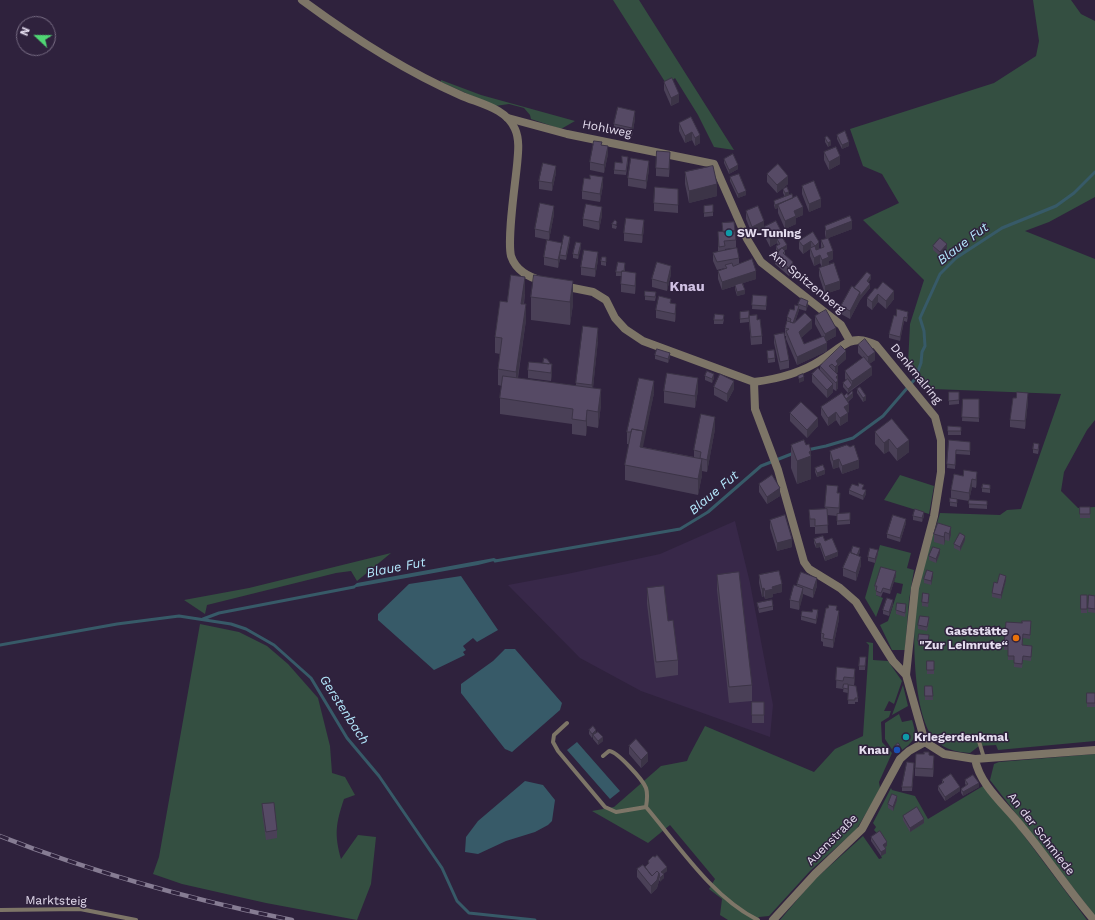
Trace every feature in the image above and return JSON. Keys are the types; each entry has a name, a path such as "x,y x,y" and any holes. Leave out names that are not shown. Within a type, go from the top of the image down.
{"street":[{"name":"Hohlweg","path":"302,0 371,49 430,82 496,110 508,118 567,134 704,160"},
{"path":"508,118 516,130 519,148 511,238 511,256 517,267 526,276 548,283 594,292 606,300 615,318 625,329 643,341 754,382 772,380 799,371 820,361 850,341"},
{"name":"Am Spitzenberg","path":"704,160 714,164 747,239 761,262 841,325 850,341"},
{"name":"Denkmalring","path":"850,341 864,340 876,345 899,375 935,417 939,428 941,472 934,516 915,588 906,675 925,742"},
{"name":"Denkmalring","path":"754,382 755,409 778,470 804,562 809,569 840,588 856,602 893,661 906,675"},
{"path":"925,742 944,754 975,760 1095,750"},
{"name":"Auenstraße","path":"773,920 815,874 862,829 900,759 909,751 925,742"},
{"name":"An der Schmiede","path":"975,760 977,770 986,783 1094,920"}],"lane":[{"path":"566,723 554,735 553,742 558,751 605,807 616,812 646,807"},
{"path":"978,738 984,759"},
{"path":"603,756 609,751 613,751 637,776 646,788 646,807 723,896 758,920"},
{"name":"Marktsteig","path":"0,910 80,909 136,920"}],"shaded area":[{"path":"735,521 750,583 773,705 770,737 641,691 580,658 508,585 660,554"}],"green space":[{"path":"613,0 639,0 734,150 714,147 698,115 675,78 667,85"},
{"path":"1033,0 1071,0 1081,14 1095,21 1095,197 1049,222 1025,231 1095,259 1095,420 1087,430 1064,472 1061,491 1078,508 1095,507 1095,741 998,750 996,745 979,746 970,753 952,750 944,747 936,741 928,729 922,713 918,693 914,649 914,628 917,595 927,554 940,513 1000,515 1007,510 1021,509 1061,394 933,389 908,364 910,324 924,280 863,220 899,203 882,174 863,166 850,129 994,83 1036,56 1039,41"},
{"path":"441,80 481,95 575,121 561,129 531,119 530,115 524,108 509,104 495,106 441,82"},
{"path":"900,475 934,486 929,514 884,500"},
{"path":"880,545 911,553 907,568 914,570 909,600 905,650 892,650 880,625 888,621 897,593 901,594 903,584 894,582 896,575 877,590 876,595 883,598 876,617 865,598"},
{"path":"391,553 357,581 351,571 336,573 207,605 205,614 184,600 249,588"},
{"path":"200,624 239,632 267,646 288,664 318,698 330,746 332,773 345,777 355,795 344,799 339,815 337,842 341,859 358,835 376,837 371,884 357,920 266,903 182,884 153,874 159,857"},
{"path":"866,642 873,643 873,660 888,661 902,681 894,704 889,701 884,711 891,711 889,717 881,722 882,742 892,753 879,782 880,788 856,830 810,871 769,916 759,917 757,920 728,920 720,915 722,899 709,889 715,879 670,825 648,843 592,811 614,807 661,766 687,761 705,726 814,772 835,749 863,736 869,645"},
{"path":"903,685 908,706 892,715"},
{"path":"899,714 902,722 912,720 915,734 913,740 902,750 900,746 893,751 885,739 885,723"},
{"path":"1095,754 1095,916 990,780 994,764 999,762"},
{"path":"983,786 1016,825 1087,920 780,920 813,881 863,836 879,859 882,858 881,856 886,853 883,849 887,845 874,830 876,827 873,823 891,788 892,790 915,796 928,819"}],"water":[{"path":"494,558 498,560 351,588 357,583"},
{"path":"461,576 498,630 477,642 473,638 463,646 466,650 463,652 465,655 434,670 378,620 378,614 409,584"},
{"path":"505,649 515,649 562,703 560,710 512,752 505,749 461,693 461,684 493,661"},
{"path":"577,742 620,791 610,799 567,750"},
{"path":"525,781 543,785 555,800 552,821 535,832 506,841 478,854 465,852 466,837 478,821"}],"building":[{"path":"672,78 679,94 671,98 664,82"},
{"path":"618,107 635,111 632,128 614,124"},
{"path":"691,117 700,135 695,138 692,132 685,136 679,123"},
{"path":"845,131 849,142 842,145 837,135"},
{"path":"827,136 831,141 828,143 825,138"},
{"path":"594,141 602,142 601,145 608,146 604,165 590,162"},
{"path":"836,147 840,156 829,162 824,152"},
{"path":"657,151 670,152 669,169 656,168"},
{"path":"733,154 738,165 729,170 724,159"},
{"path":"622,156 628,157 626,171 614,170 615,162 622,163"},
{"path":"631,158 649,161 646,181 628,178"},
{"path":"543,163 556,166 552,183 539,181"},
{"path":"778,164 788,176 777,185 767,174"},
{"path":"713,166 717,184 689,191 685,172"},
{"path":"739,174 746,191 738,194 730,177"},
{"path":"590,175 603,177 600,194 582,191 584,178 590,179"},
{"path":"814,181 821,199 809,204 802,186"},
{"path":"655,187 678,189 678,205 654,203"},
{"path":"787,187 789,192 785,193 783,189"},
{"path":"792,194 793,198 775,205 774,201"},
{"path":"797,196 803,207 794,211 796,216 785,221 778,205"},
{"path":"540,203 554,206 549,232 535,229"},
{"path":"586,204 602,207 599,222 583,219"},
{"path":"713,205 713,212 704,213 704,206"},
{"path":"758,206 764,221 752,227 746,211"},
{"path":"850,216 852,221 826,231 825,226"},
{"path":"626,218 644,220 642,235 624,233"},
{"path":"615,220 617,222 616,225 612,224"},
{"path":"776,221 782,233 770,239 764,227"},
{"path":"734,222 735,231 723,232 722,223"},
{"path":"735,231 736,240 724,241 725,246 719,247 718,232"},
{"path":"813,232 819,242 815,246 811,241 803,246 799,241"},
{"path":"564,235 570,237 566,256 560,255"},
{"path":"782,237 787,245 778,250 776,246 780,244 777,239"},
{"path":"828,238 833,251 827,253 829,257 822,260 820,255 814,258 810,248 815,246 816,250 824,247 821,240"},
{"path":"940,238 947,244 940,252 933,246"},
{"path":"547,240 562,243 558,260 544,257"},
{"path":"576,242 581,243 578,255 573,254"},
{"path":"737,248 739,258 717,262 713,253"},
{"path":"782,248 785,251 783,253 793,262 789,268 775,256"},
{"path":"584,250 598,252 595,269 581,267"},
{"path":"602,257 606,257 606,262 601,261"},
{"path":"752,259 756,271 722,282 718,271 727,268 725,265 732,263 733,266"},
{"path":"618,262 625,263 624,271 616,272"},
{"path":"657,262 671,266 667,283 652,279"},
{"path":"834,263 840,281 825,286 819,268"},
{"path":"622,271 636,273 635,286 621,284"},
{"path":"867,272 871,275 867,281 870,284 860,296 860,292 854,288"},
{"path":"511,275 525,277 521,304 526,304 516,372 498,369 502,338 495,337 500,301 507,302"},
{"path":"534,275 573,281 570,302 531,297"},
{"path":"883,282 894,291 886,301 878,294 872,302 867,298 875,288 877,289"},
{"path":"742,283 745,290 737,292 735,285"},
{"path":"852,286 860,292 850,311 841,306"},
{"path":"645,291 656,292 655,297 645,296"},
{"path":"753,295 767,296 766,306 752,305"},
{"path":"659,296 671,299 670,303 676,304 675,314 656,310"},
{"path":"801,298 808,301 806,307 798,304"},
{"path":"795,305 799,306 793,323 790,322 791,319 787,317 790,309 794,310"},
{"path":"897,309 908,312 907,318 904,317 900,337 889,334"},
{"path":"826,310 836,328 825,334 815,316"},
{"path":"749,311 749,318 740,319 740,312"},
{"path":"805,313 812,320 799,332 804,344 824,336 827,343 797,357 786,331 789,329 785,328 787,321 794,323"},
{"path":"715,314 724,315 723,320 714,320"},
{"path":"757,315 757,320 760,319 762,336 751,337 749,316"},
{"path":"583,326 598,328 592,385 576,383"},
{"path":"784,333 789,360 780,362 774,335"},
{"path":"865,339 875,352 868,357 858,345"},
{"path":"841,346 846,351 836,361 838,364 835,367 832,364 829,366 838,375 836,377 838,380 836,383 820,366"},
{"path":"657,349 670,353 668,359 655,355"},
{"path":"774,350 775,358 768,359 767,351"},
{"path":"864,357 872,367 852,381 845,371"},
{"path":"544,358 547,359 550,363 549,364 543,363"},
{"path":"529,362 552,364 551,373 528,370"},
{"path":"818,368 833,384 827,390 812,374"},
{"path":"707,371 714,374 712,379 705,376"},
{"path":"667,373 698,378 695,396 664,391"},
{"path":"720,374 734,381 727,394 714,387"},
{"path":"803,374 804,377 799,379 798,376"},
{"path":"503,376 601,389 598,412 587,410 586,421 572,419 573,409 500,398"},
{"path":"639,378 654,381 643,435 643,431 632,429 631,432 627,432"},
{"path":"848,379 852,385 848,389 843,383"},
{"path":"860,387 866,396 863,398 857,389"},
{"path":"852,391 853,393 846,399 844,396 847,393 848,395"},
{"path":"949,392 959,392 959,400 949,401"},
{"path":"1017,392 1028,393 1025,421 1010,420 1013,398 1016,398"},
{"path":"842,393 849,404 844,407 848,413 840,418 836,412 828,418 821,407"},
{"path":"963,399 979,399 979,418 962,417"},
{"path":"801,402 818,418 807,430 790,413"},
{"path":"701,414 715,417 707,460 700,458 701,452 694,450"},
{"path":"892,419 909,440 897,449 889,439 884,443 875,432"},
{"path":"948,426 961,427 961,431 948,431"},
{"path":"632,429 643,431 640,447 702,459 698,479 625,465"},
{"path":"804,440 806,445 809,444 811,451 809,452 811,456 797,461 791,445"},
{"path":"949,440 970,442 970,451 956,450 955,465 947,464"},
{"path":"1034,443 1039,444 1038,450 1033,449"},
{"path":"847,445 850,447 854,445 859,460 842,466 839,459 833,461 830,451"},
{"path":"823,465 825,470 817,473 815,468"},
{"path":"964,470 977,472 976,480 972,479 969,493 951,490 954,474 963,476"},
{"path":"772,475 780,488 767,497 759,484"},
{"path":"859,483 864,485 862,489 866,490 863,496 849,490 852,484 858,486"},
{"path":"983,484 990,485 990,489 982,488"},
{"path":"827,485 838,486 837,493 840,493 839,508 825,507"},
{"path":"950,498 957,499 957,503 950,502"},
{"path":"969,500 987,501 987,505 969,504"},
{"path":"1080,507 1090,507 1090,514 1080,514"},
{"path":"827,509 828,525 815,526 815,519 810,519 809,510"},
{"path":"915,509 924,512 922,518 913,516"},
{"path":"850,513 850,520 837,521 837,514"},
{"path":"785,515 792,539 777,543 770,520"},
{"path":"893,515 906,519 900,538 887,534"},
{"path":"938,523 951,527 949,534 945,532 944,537 934,534"},
{"path":"960,533 965,536 960,547 954,544"},
{"path":"823,536 825,541 832,538 838,552 825,557 820,543 816,544 814,539"},
{"path":"853,546 860,548 857,555 851,553"},
{"path":"933,547 940,549 936,559 929,556"},
{"path":"870,548 878,550 875,559 868,557"},
{"path":"850,552 861,557 856,573 843,568"},
{"path":"881,567 896,571 890,590 883,588 881,593 876,591 877,586 875,586"},
{"path":"927,570 933,572 931,581 924,579"},
{"path":"779,571 782,584 765,591 764,588 762,589 759,575"},
{"path":"739,572 752,685 729,687 717,575"},
{"path":"801,572 817,578 813,590 797,584"},
{"path":"1000,574 1006,576 1001,595 992,593 994,582 997,583"},
{"path":"794,585 803,588 799,602 790,600"},
{"path":"664,586 668,621 673,620 678,660 656,662 647,588"},
{"path":"923,593 929,594 928,603 922,602"},
{"path":"1081,595 1087,595 1087,609 1081,609"},
{"path":"1089,595 1095,596 1095,609 1088,608"},
{"path":"887,598 893,600 889,612 883,610"},
{"path":"772,600 773,606 759,609 757,603"},
{"path":"897,603 906,604 905,613 896,610"},
{"path":"829,605 837,606 836,610 839,611 833,640 823,638 824,634 821,633 826,608 828,608"},
{"path":"813,609 818,610 816,620 801,616 802,611 812,612"},
{"path":"920,616 929,617 927,627 918,625"},
{"path":"1022,621 1031,621 1030,635 1023,634 1022,645 1032,646 1031,657 1023,656 1022,664 1014,663 1014,656 1008,656 1008,646 1004,646 1006,622 1022,623"},
{"path":"919,634 929,635 928,643 918,641"},
{"path":"860,657 866,657 865,666 859,666"},
{"path":"927,661 934,661 934,670 927,670"},
{"path":"837,667 855,669 854,678 844,677 843,681 836,680"},
{"path":"844,684 848,684 848,689 843,688"},
{"path":"849,685 856,686 858,698 855,698 855,700 848,700"},
{"path":"925,686 932,686 933,696 925,696"},
{"path":"1087,693 1095,693 1095,703 1087,703"},
{"path":"752,702 764,702 764,715 752,715"},
{"path":"593,726 596,730 592,734 589,730"},
{"path":"598,732 603,737 598,741 593,735"},
{"path":"636,739 648,753 641,760 629,746"},
{"path":"898,743 900,745 895,749 894,747"},
{"path":"924,752 929,752 929,755 934,756 933,769 915,768 916,754 924,754"},
{"path":"907,762 914,763 912,787 902,787"},
{"path":"951,774 960,787 945,797 938,786 944,782 942,780"},
{"path":"973,775 979,783 963,792 961,789 968,784 965,780"},
{"path":"892,794 897,796 893,807 888,804"},
{"path":"274,803 277,830 266,832 262,804"},
{"path":"917,807 924,819 910,828 903,816"},
{"path":"880,831 887,842 883,845 886,849 881,852 871,837"},
{"path":"657,855 667,867 661,872 664,874 660,878 657,871 652,876 645,867 653,856 655,857"},
{"path":"643,865 652,876 657,871 659,873 657,880 651,886 637,869"}],"waterway":[{"name":"Blaue Fut","path":"807,450 853,438 883,416 915,379 925,346 924,331 920,318 940,274 956,258 1002,228 1056,206 1074,193 1095,172"},
{"name":"Blaue Fut","path":"495,561 680,529 708,512 761,466 794,453"},
{"name":"Blaue Fut","path":"203,619 219,613 354,587"},
{"name":"Gerstenbach","path":"0,645 117,624 179,616 231,624 246,629 274,645 311,678 347,738 379,776 442,868 457,901 469,913 535,920"}],"railway":[{"path":"0,836 108,874 218,904 292,920"}],"place":[{"name":"SW-Tuning","path":"729,233"},
{"name":"Gaststätte \"Zur Leimrute“","path":"1016,638"},
{"name":"Kriegerdenkmal","path":"906,737"},
{"name":"Knau","path":"897,750"}],"district":[{"name":"Knau","path":"687,287"}]}
